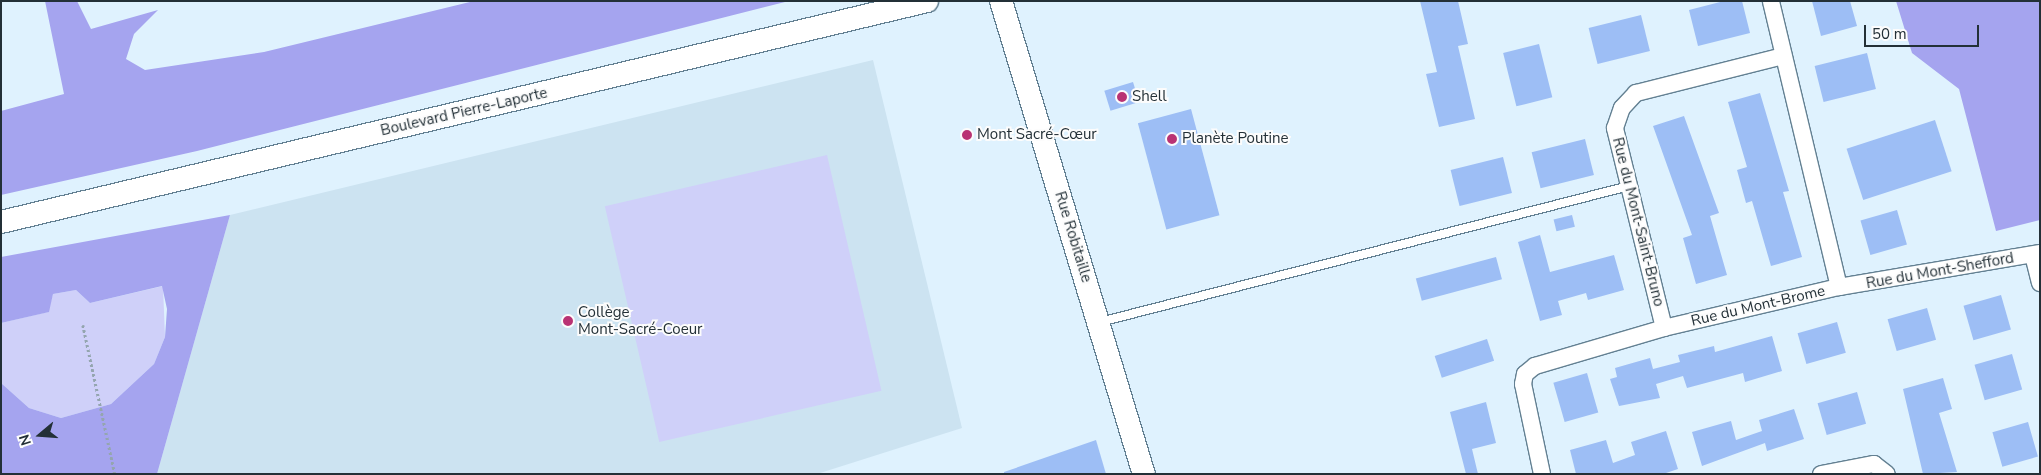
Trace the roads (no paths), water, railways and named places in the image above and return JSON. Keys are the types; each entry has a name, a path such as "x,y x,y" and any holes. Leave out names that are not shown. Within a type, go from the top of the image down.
{"main road":[{"name":"Boulevard Pierre-Laporte","path":"1,222 926,1"},
{"name":"Rue Robitaille","path":"1001,1 1144,474"}],"street":[{"name":"Rue du Mont-Brome","path":"1542,474 1524,398 1525,374 1551,358 1664,328 1839,287 1771,1"},
{"name":"Rue du Mont-Saint-Bruno","path":"1664,328 1616,128 1622,108 1636,94 1783,56"},
{"name":"Rue du Mont-Shefford","path":"1839,287 2036,254"},
{"path":"2036,254 2040,283"},
{"path":"1821,474 1874,464 1887,474"}],"lane":[{"path":"1098,322 1629,186"}],"place":[{"name":"Shell","path":"1122,97"},
{"name":"Mont Sacré-Cœur","path":"967,135"},
{"name":"Planète Poutine","path":"1172,139"},
{"name":"Collège Mont-Sacré-Coeur","path":"568,321"}]}
